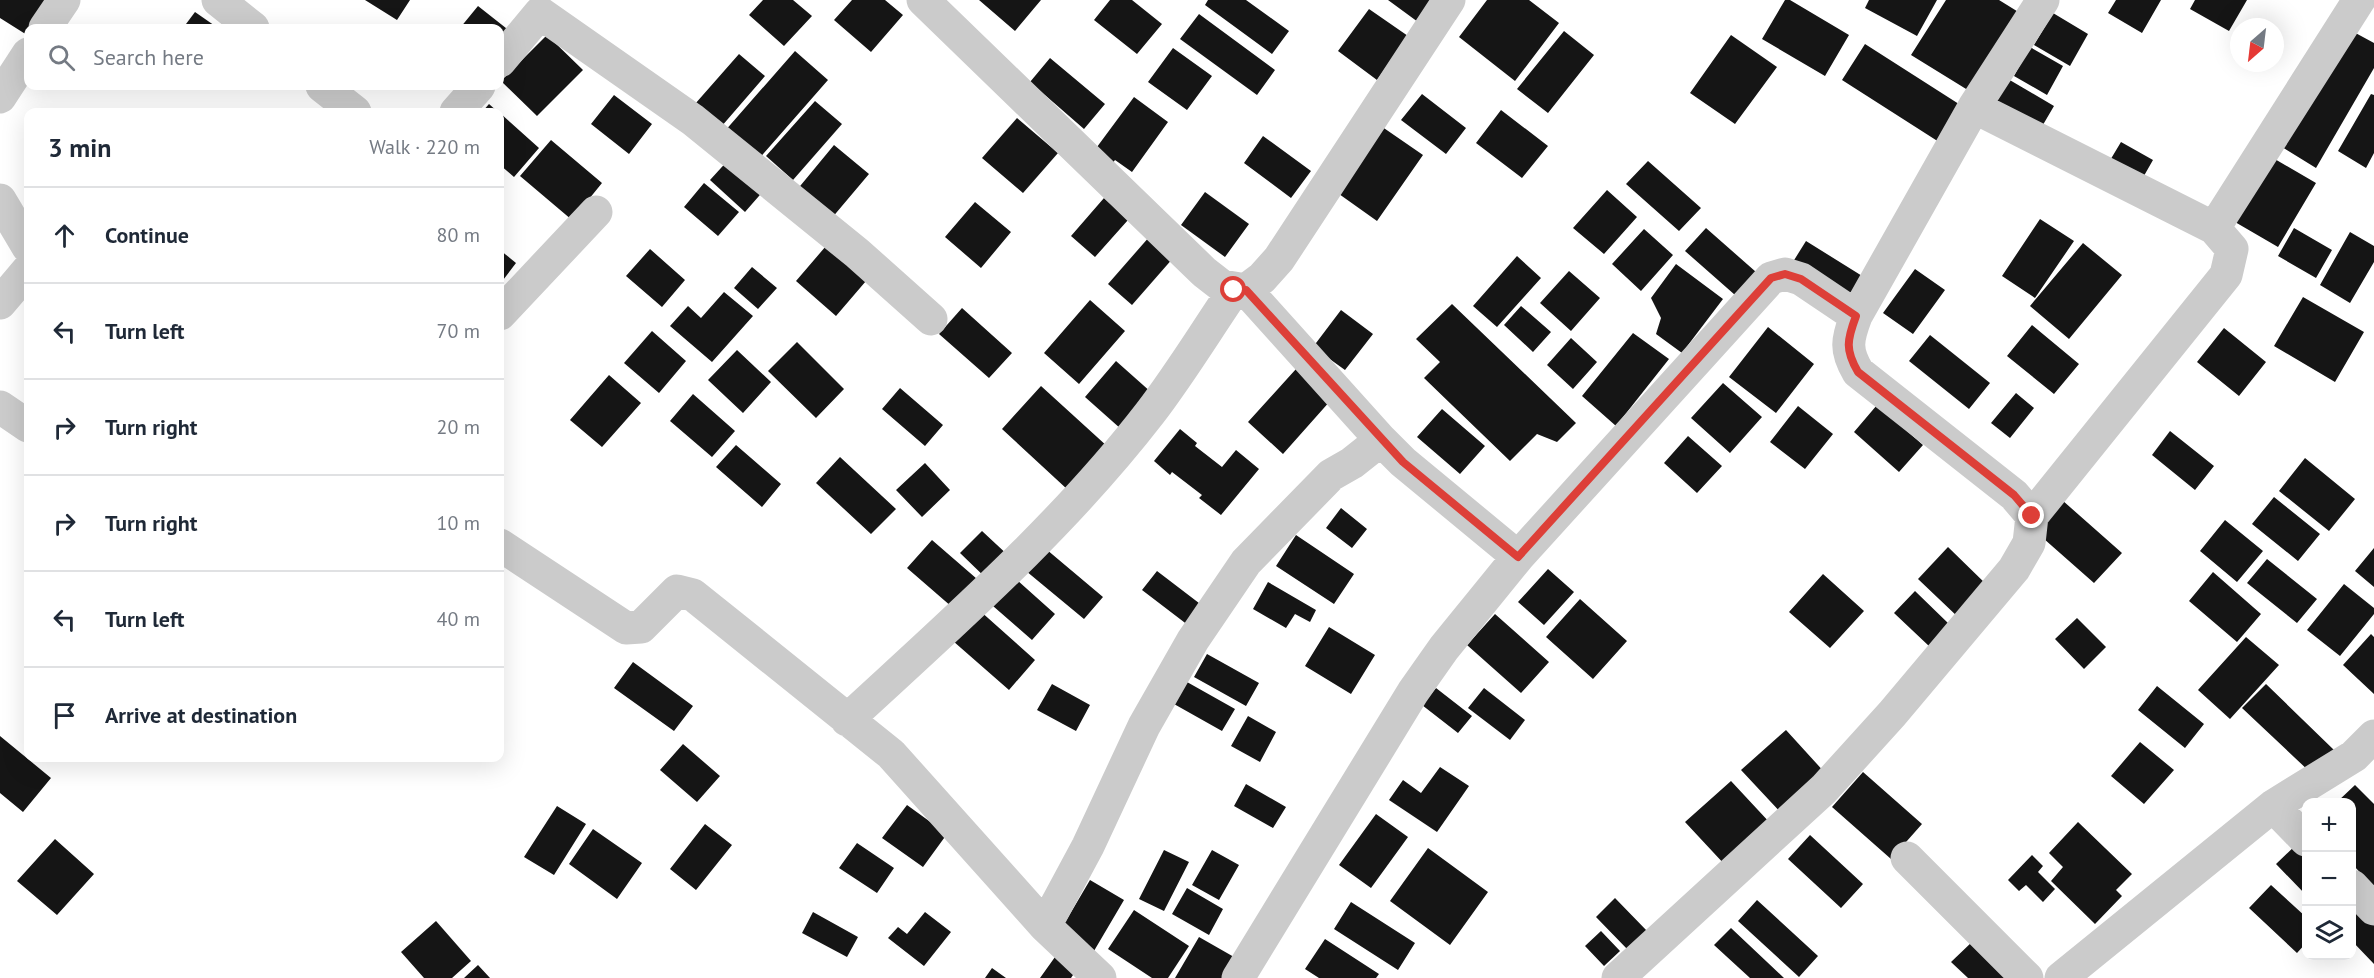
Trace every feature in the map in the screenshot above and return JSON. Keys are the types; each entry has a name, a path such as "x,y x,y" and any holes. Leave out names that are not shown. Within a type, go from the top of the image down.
{"street":[{"path":"48,24 64,0"},
{"path":"218,0 248,24"},
{"path":"923,0 1203,272 1222,286 1240,290 1403,462 1518,557"},
{"path":"847,720 962,615 1071,506 1150,413 1240,290 1262,278 1279,259 1449,0"},
{"path":"2032,516 2014,495 1858,372 1849,356 1849,335 1856,316 1974,106 2043,0"},
{"path":"2214,228 2359,0"},
{"path":"504,55 537,4 693,120 857,253 931,319"},
{"path":"0,97 24,60"},
{"path":"327,90 350,108"},
{"path":"460,108 475,90"},
{"path":"1618,978 1824,789 1892,714 2014,568 2029,543 2032,516 2226,275 2232,249 2214,228 1974,106"},
{"path":"0,200 24,240"},
{"path":"504,310 596,212"},
{"path":"1238,978 1413,692 1444,648 1518,557 1771,278 1785,274 1801,279 1856,316"},
{"path":"0,303 24,275"},
{"path":"0,407 24,423"},
{"path":"1045,926 1088,846 1144,726 1193,640 1246,562 1331,475 1352,463 1381,440"},
{"path":"504,549 626,628 641,627 676,591 693,595 891,754 1045,926 1100,978"},
{"path":"2061,978 2273,806 2354,756 2374,736"},
{"path":"2273,806 2302,835"},
{"path":"1907,858 2027,978"},
{"path":"2356,890 2374,909"}],"building":[{"path":"0,0 49,0 31,24 24,24 24,33 0,18"},
{"path":"365,0 410,0 397,20"},
{"path":"763,0 793,0 812,16 784,46 749,15"},
{"path":"852,0 885,0 903,15 871,52 834,20"},
{"path":"979,0 1041,0 1015,31"},
{"path":"1110,0 1132,0 1162,24 1137,54 1094,20"},
{"path":"1208,0 1246,0 1289,31 1272,54 1205,5"},
{"path":"1388,0 1434,0 1418,22"},
{"path":"1487,0 1529,0 1559,23 1515,81 1459,37"},
{"path":"1785,0 1790,0 1849,35 1825,76 1762,39"},
{"path":"1869,0 1937,0 1917,36 1865,8"},
{"path":"1946,0 1999,0 2020,13 1971,92 1911,55"},
{"path":"2116,0 2161,0 2142,33 2108,13"},
{"path":"2195,0 2247,0 2237,18 2230,18 2229,31 2190,9"},
{"path":"478,6 501,24 463,24"},
{"path":"1369,9 1408,36 1377,80 1338,51"},
{"path":"195,12 212,24 186,24"},
{"path":"2053,13 2088,34 2070,66 2034,45"},
{"path":"1199,14 1275,70 1257,95 1180,39"},
{"path":"504,26 511,32 504,42"},
{"path":"2350,30 2374,43 2374,68 2316,168 2282,147"},
{"path":"1564,31 1594,55 1548,113 1517,89"},
{"path":"547,35 583,70 537,116 504,84 504,78"},
{"path":"1731,35 1777,67 1735,124 1690,93"},
{"path":"1865,44 1962,106 1939,142 1842,80"},
{"path":"2030,47 2063,66 2047,95 2014,76"},
{"path":"1173,48 1212,76 1187,110 1148,82"},
{"path":"795,51 828,80 757,161 724,132"},
{"path":"739,54 765,76 721,127 695,104"},
{"path":"1050,58 1105,104 1084,129 1030,82"},
{"path":"2008,79 2054,106 2037,135 1991,108"},
{"path":"1422,94 1466,128 1446,154 1401,120"},
{"path":"2371,94 2374,95 2374,153 2366,168 2338,151"},
{"path":"614,95 652,124 629,154 591,124"},
{"path":"1134,97 1168,122 1132,172 1115,160 1112,164 1094,151"},
{"path":"815,101 842,124 793,180 766,156"},
{"path":"1501,110 1548,146 1522,178 1476,143"},
{"path":"504,117 539,148 514,177 504,168"},
{"path":"1017,118 1058,153 1023,193 982,158"},
{"path":"1378,124 1423,155 1377,221 1332,189"},
{"path":"1263,136 1311,171 1291,198 1244,163"},
{"path":"551,140 602,183 572,220 520,176"},
{"path":"2121,142 2153,160 2141,181 2109,162"},
{"path":"834,145 869,174 831,219 796,191"},
{"path":"731,157 766,188 745,212 710,180"},
{"path":"2273,158 2316,183 2278,247 2235,222"},
{"path":"1648,161 1701,208 1679,231 1626,184"},
{"path":"704,183 739,212 718,236 684,207"},
{"path":"1607,190 1637,217 1604,254 1573,228"},
{"path":"1205,192 1249,224 1225,257 1181,225"},
{"path":"1104,198 1128,220 1095,257 1071,236"},
{"path":"975,202 1011,232 981,268 945,237"},
{"path":"2040,219 2074,241 2035,298 2002,276"},
{"path":"1706,228 1756,272 1735,295 1685,251"},
{"path":"2294,228 2332,250 2316,278 2278,256"},
{"path":"1644,229 1673,255 1641,291 1612,264"},
{"path":"2350,232 2374,246 2374,262 2350,303 2320,285"},
{"path":"1150,236 1174,257 1132,305 1108,284"},
{"path":"1806,241 1867,279 1852,303 1791,265"},
{"path":"2083,243 2122,275 2069,339 2030,306"},
{"path":"826,246 866,281 836,316 796,281"},
{"path":"650,249 685,280 662,307 626,276"},
{"path":"504,253 516,263 504,279"},
{"path":"1517,256 1541,278 1497,327 1473,306"},
{"path":"1676,264 1723,299 1682,353 1656,334 1661,318 1651,298"},
{"path":"752,267 777,288 758,309 734,288"},
{"path":"1915,269 1945,290 1913,334 1883,313"},
{"path":"1569,271 1600,298 1571,331 1540,303"},
{"path":"724,292 753,316 712,362 670,326 688,306 701,318"},
{"path":"2303,297 2364,332 2335,382 2274,346"},
{"path":"1090,300 1125,331 1079,384 1044,353"},
{"path":"1452,304 1576,423 1557,442 1537,434 1510,461 1424,378 1440,362 1416,339"},
{"path":"1521,306 1551,332 1533,352 1504,325"},
{"path":"962,308 1012,353 989,378 939,334"},
{"path":"1341,310 1373,334 1345,370 1313,347"},
{"path":"2032,325 2079,364 2054,394 2007,356"},
{"path":"1768,327 1814,364 1776,413 1729,377"},
{"path":"2224,328 2266,362 2239,396 2197,362"},
{"path":"652,331 686,361 659,393 624,363"},
{"path":"1633,333 1669,359 1616,426 1582,396"},
{"path":"1930,335 1990,383 1969,409 1909,361"},
{"path":"1571,338 1597,362 1573,389 1547,365"},
{"path":"797,342 844,389 816,418 768,371"},
{"path":"737,350 771,382 743,413 708,380"},
{"path":"1116,361 1152,393 1121,429 1085,397"},
{"path":"1296,369 1331,400 1283,454 1248,422"},
{"path":"609,375 641,403 602,447 570,420"},
{"path":"1723,383 1762,417 1730,453 1691,418"},
{"path":"1041,386 1108,447 1068,490 1002,429"},
{"path":"900,388 943,425 925,446 882,409"},
{"path":"2016,393 2034,408 2010,438 1991,423"},
{"path":"693,394 735,431 712,457 670,421"},
{"path":"1877,405 1923,445 1899,472 1854,432"},
{"path":"1798,406 1833,434 1805,469 1770,442"},
{"path":"1442,409 1485,446 1460,474 1417,437"},
{"path":"1180,429 1197,443 1195,446 1222,467 1236,450 1259,469 1221,515 1199,498 1202,495 1172,472 1170,475 1154,461"},
{"path":"2170,431 2214,466 2195,490 2152,455"},
{"path":"1688,436 1722,466 1697,493 1664,463"},
{"path":"736,445 781,484 762,507 716,467"},
{"path":"840,457 896,509 871,534 816,483"},
{"path":"2305,458 2355,499 2329,531 2279,491"},
{"path":"925,463 950,490 922,517 896,490"},
{"path":"2274,497 2320,534 2298,561 2252,524"},
{"path":"2062,500 2122,553 2094,583 2035,531"},
{"path":"1341,508 1367,529 1352,548 1326,528"},
{"path":"2225,520 2263,551 2237,582 2200,551"},
{"path":"982,531 1011,558 989,581 960,553"},
{"path":"1296,535 1354,574 1334,604 1276,566"},
{"path":"932,540 977,579 952,607 907,568"},
{"path":"1040,544 1103,597 1084,619 1020,566"},
{"path":"1948,547 1989,587 1959,618 1918,579"},
{"path":"2374,548 2374,587 2355,571"},
{"path":"2267,559 2317,599 2297,623 2247,583"},
{"path":"1548,569 1574,592 1544,625 1518,602"},
{"path":"1157,571 1212,613 1197,632 1142,590"},
{"path":"2213,572 2261,614 2237,642 2189,601"},
{"path":"1823,574 1864,611 1830,648 1789,612"},
{"path":"1017,580 1055,614 1032,640 993,606"},
{"path":"1268,582 1316,610 1310,622 1295,614 1286,628 1253,609"},
{"path":"2344,584 2374,608 2374,614 2340,656 2307,630"},
{"path":"1915,591 1950,625 1930,647 1894,613"},
{"path":"1580,599 1627,641 1593,679 1546,637"},
{"path":"979,610 1035,660 1009,690 953,641"},
{"path":"1495,614 1549,662 1521,693 1467,645"},
{"path":"2077,618 2106,647 2084,669 2055,639"},
{"path":"1329,627 1375,655 1351,694 1305,666"},
{"path":"2371,634 2374,637 2374,694 2343,665"},
{"path":"2246,637 2279,665 2230,719 2198,690"},
{"path":"1207,654 1259,683 1246,706 1194,677"},
{"path":"633,662 693,706 674,731 614,688"},
{"path":"1187,682 1235,709 1222,731 1174,704"},
{"path":"1052,684 1090,705 1076,731 1037,710"},
{"path":"2266,684 2334,750 2311,773 2242,708"},
{"path":"2157,686 2204,724 2185,748 2138,710"},
{"path":"1436,688 1472,716 1458,733 1422,705"},
{"path":"1484,688 1525,720 1510,740 1468,708"},
{"path":"1248,716 1276,732 1260,762 1231,746"},
{"path":"1786,730 1827,775 1783,815 1741,770"},
{"path":"0,736 24,756 24,762 32,762 51,778 23,812 0,793"},
{"path":"2140,742 2174,770 2144,804 2111,776"},
{"path":"683,744 720,776 697,802 660,770"},
{"path":"1440,767 1469,786 1437,832 1389,800 1403,780 1421,793"},
{"path":"1863,772 1922,824 1891,859 1832,807"},
{"path":"1731,781 1771,824 1726,866 1685,822"},
{"path":"1246,784 1286,807 1273,828 1234,806"},
{"path":"2355,785 2374,804 2374,887 2356,868 2356,798 2341,798"},
{"path":"907,805 947,834 923,867 882,838"},
{"path":"557,806 586,824 554,875 524,857"},
{"path":"1376,814 1408,837 1371,888 1339,865"},
{"path":"2078,822 2132,874 2116,890 2122,896 2095,924 2051,881 2063,867 2049,853"},
{"path":"705,824 732,845 696,890 670,869"},
{"path":"593,829 642,863 617,899 569,864"},
{"path":"1810,835 1863,884 1841,908 1788,859"},
{"path":"55,839 94,874 57,915 17,881"},
{"path":"2299,842 2302,845 2302,891 2276,864"},
{"path":"857,843 894,868 877,893 839,868"},
{"path":"1428,848 1488,892 1450,945 1390,901"},
{"path":"1164,850 1189,862 1164,911 1139,899"},
{"path":"1212,850 1239,865 1219,900 1192,885"},
{"path":"2032,855 2043,866 2038,872 2055,889 2043,902 2026,885 2019,891 2008,880"},
{"path":"1090,880 1124,900 1091,956 1057,936"},
{"path":"2271,885 2302,913 2302,947 2297,953 2249,908"},
{"path":"1187,888 1223,909 1209,935 1172,914"},
{"path":"1615,898 1648,932 1629,951 1596,917"},
{"path":"1757,900 1818,956 1799,977 1738,921"},
{"path":"2356,900 2374,919 2374,964 2356,945"},
{"path":"1351,902 1415,943 1398,970 1334,929"},
{"path":"1134,910 1189,946 1168,978 1152,978 1108,949"},
{"path":"813,912 858,937 847,957 802,933"},
{"path":"925,912 951,932 924,966 888,938 898,927 907,934"},
{"path":"436,921 471,961 452,978 424,978 401,952"},
{"path":"1731,928 1784,978 1750,978 1714,945"},
{"path":"1601,931 1620,951 1604,966 1585,946"},
{"path":"1199,937 1234,957 1222,978 1175,978"},
{"path":"1325,939 1379,974 1376,978 1319,978 1305,969"},
{"path":"1973,941 2009,978 1968,978 1951,962"},
{"path":"1055,957 1075,972 1071,978 1040,978"},
{"path":"478,965 490,978 464,978"},
{"path":"992,968 1006,978 985,978"}],"route":[{"path":"1234,290 1246,290 1403,462 1518,557 1771,278 1785,274 1801,279 1856,316 1849,335 1849,356 1858,372 2014,495 2032,516"}]}
